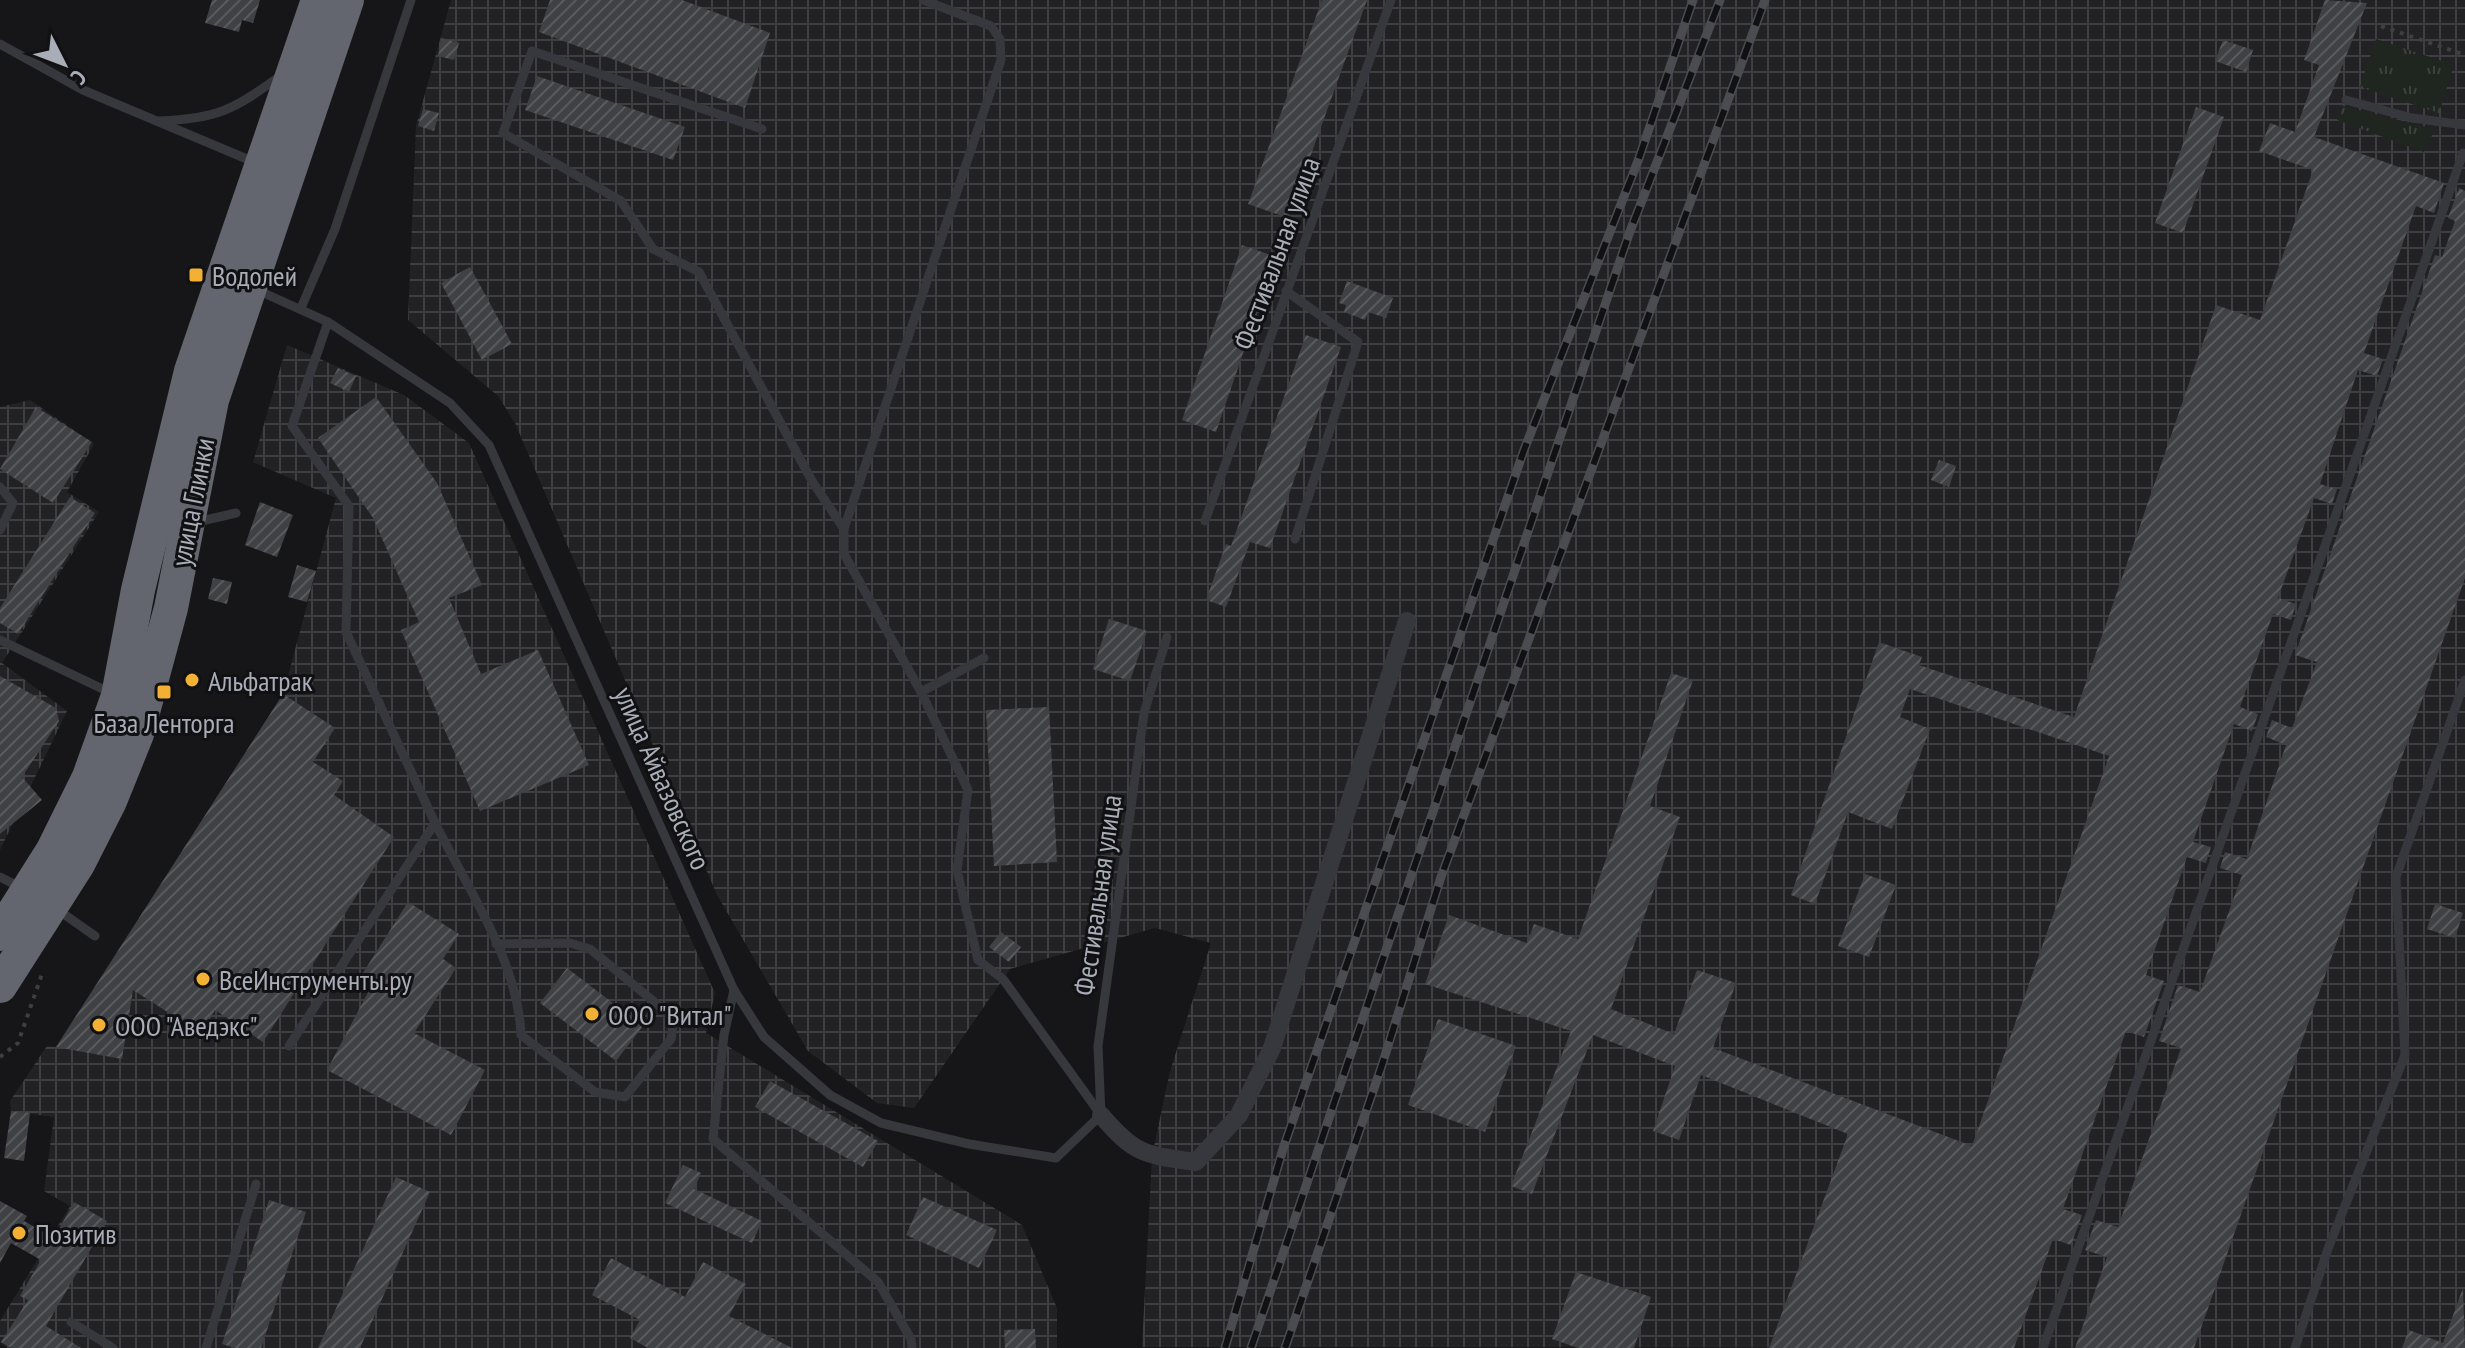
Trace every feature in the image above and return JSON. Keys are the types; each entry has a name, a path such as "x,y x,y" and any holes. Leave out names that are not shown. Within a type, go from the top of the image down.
{"highway":[{"name":"улица Глинки","path":"0,986 27,891 110,801 137,734 168,622 212,400 249,287 295,64 318,0"},
{"name":"улица Глинки","path":"0,934 53,850 89,777 118,696 138,590 191,371 347,0"}],"street":[{"path":"1101,1115 1127,1144 1152,1156 1196,1162 1239,1115 1272,1048 1407,621"}],"lane":[{"path":"301,308 335,229 411,0"},
{"path":"923,0 991,26 1000,39 1001,60 844,529 844,554 921,692 968,790 957,870 978,960 1003,979 1101,1115"},
{"name":"Фестивальная улица","path":"1205,521 1391,0"},
{"path":"0,44 83,90 153,122 274,170"},
{"path":"762,129 532,51 503,133 621,201 653,249 699,272 812,481 844,529"},
{"path":"153,122 201,120 229,110 295,64"},
{"path":"2346,100 2412,118 2465,125"},
{"path":"2043,1348 2463,153"},
{"name":"улица Айвазовского","path":"249,287 328,322 450,403 489,445 734,990 764,1037 830,1095 881,1123 969,1144 1056,1158 1101,1115"},
{"path":"1286,291 1358,342 1295,539"},
{"path":"328,322 292,426 349,506 346,632 435,823 496,944 520,1004 521,1035 595,1092 625,1097 671,1039 674,1018 590,949 570,943 496,944"},
{"path":"0,487 13,503 0,530"},
{"path":"187,524 236,513"},
{"name":"Фестивальная улица","path":"1101,1115 1098,1046 1144,713 1167,637"},
{"path":"0,640 118,696"},
{"path":"921,692 984,658"},
{"path":"2295,1348 2329,1246 2405,1055 2396,877 2465,680"},
{"path":"289,1046 435,823"},
{"path":"27,891 95,936"},
{"path":"734,990 724,1035 713,1139 878,1282 911,1339 912,1348"},
{"path":"206,1348 256,1184"},
{"path":"71,1322 113,1348"}],"path":[{"path":"2381,26 2465,55"},
{"path":"0,1057 18,1043 46,962"}],"shaded area":[{"path":"451,0 2465,0 2465,1348 1142,1347 1152,1156 1170,1071 1211,943 1155,928 1010,969 914,1108 877,1103 808,1051 717,895 515,423 498,396 408,320 416,126"},
{"path":"287,345 404,395 469,443 715,993 706,1033 1022,1225 1057,1308 1057,1348 8,1348 0,1343 0,1321 70,1206 44,1191 54,1117 11,1111 10,1101 47,1046 57,1047 283,694 336,498 253,462"},
{"path":"30,400 94,444 67,492 99,512 2,663 67,711 0,850 0,407"}],"green space":[{"path":"2376,39 2454,65 2439,113 2360,87"},
{"path":"2343,106 2435,129 2424,152 2337,120"}],"building":[{"path":"212,0 260,0 253,23 242,20 239,32 205,23"},
{"path":"550,0 682,0 770,33 745,108 539,32"},
{"path":"1322,0 1367,0 1288,218 1248,204"},
{"path":"2325,0 2367,3 2314,137 2444,183 2434,213 2416,206 2364,353 2383,359 2377,376 2358,370 2320,484 2337,489 2332,504 2314,498 2278,598 2296,604 2291,620 2273,614 2240,707 2258,714 2252,731 2234,724 2193,842 2211,847 2206,863 2187,857 2146,975 2164,981 2144,1037 2126,1031 2063,1209 2082,1215 2071,1245 2053,1239 2014,1348 1769,1348 1848,1134 1701,1075 1679,1140 1653,1131 1675,1066 1593,1035 1532,1194 1511,1186 1571,1031 1425,984 1449,915 1527,943 1534,924 1578,939 1671,673 1693,680 1650,806 1680,817 1611,1009 1674,1034 1697,970 1736,983 1713,1048 1972,1146 2109,756 1910,689 1900,717 1930,729 1892,829 1848,812 1815,904 1791,895 1879,642 1922,657 1919,665 2074,717 2216,305 2260,320 2313,170 2259,151 2270,123 2295,132 2319,65 2304,60"},
{"path":"442,38 459,43 454,60 438,56"},
{"path":"2223,40 2253,50 2246,72 2215,61"},
{"path":"537,76 685,127 673,160 525,110"},
{"path":"2196,107 2224,117 2183,233 2155,223"},
{"path":"423,109 439,113 434,131 418,126"},
{"path":"2459,188 2465,191 2465,578 2194,1348 2075,1348 2107,1257 2085,1250 2096,1220 2118,1227 2181,1048 2159,1041 2178,985 2200,992 2242,875 2220,868 2225,852 2247,859 2286,745 2266,737 2272,720 2292,728 2317,662 2295,655 2435,255 2442,257 2455,221 2448,218"},
{"path":"1242,245 1276,257 1216,432 1182,420"},
{"path":"470,267 512,344 482,360 441,283"},
{"path":"1347,281 1393,298 1386,318 1368,312 1365,320 1344,312 1346,305 1339,303"},
{"path":"1306,335 1341,347 1270,548 1250,542 1226,607 1206,600 1226,544 1231,546"},
{"path":"338,368 356,376 349,392 330,383"},
{"path":"376,397 437,483 482,585 449,598 481,674 538,650 589,765 480,811 401,630 419,622 373,518 318,438"},
{"path":"36,407 92,442 53,503 0,469"},
{"path":"1939,460 1956,466 1949,487 1931,480"},
{"path":"70,497 95,513 18,634 0,623 0,608"},
{"path":"260,502 293,515 277,557 245,545"},
{"path":"297,565 316,571 307,602 288,597"},
{"path":"213,578 232,582 227,604 208,599"},
{"path":"1109,619 1147,631 1130,681 1093,669"},
{"path":"0,676 56,708 59,721 22,777 42,800 0,834"},
{"name":"ООО \"Аведэкс\"","path":"283,694 335,728 313,762 343,781 334,795 394,837 263,1042 215,1010 202,1034 133,990 122,1059 56,1047"},
{"path":"1049,707 1057,862 994,866 986,710"},
{"path":"1865,874 1896,885 1869,957 1838,946"},
{"path":"408,902 459,934 443,959 456,968 414,1033 485,1070 451,1135 327,1070 373,983 361,976"},
{"path":"2435,904 2463,913 2455,938 2427,929"},
{"path":"1001,932 1021,947 1009,962 989,947"},
{"name":"ООО \"Витал\"","path":"567,968 643,1026 616,1061 540,1003"},
{"path":"1438,1019 1516,1046 1485,1132 1408,1105"},
{"path":"770,1081 878,1141 863,1167 755,1107"},
{"path":"11,1111 30,1113 24,1161 4,1158"},
{"path":"683,1165 701,1173 694,1189 762,1221 752,1243 665,1203"},
{"path":"396,1177 430,1192 360,1348 318,1348"},
{"path":"923,1197 997,1230 979,1268 906,1235"},
{"path":"269,1200 306,1212 261,1348 235,1348 222,1344"},
{"path":"0,1201 27,1216 24,1221 54,1238 74,1202 107,1221 46,1326 81,1348 11,1348 1,1342 28,1300 20,1296 41,1260 11,1243 0,1263"},
{"path":"611,1258 685,1297 703,1262 746,1284 729,1316 792,1348 648,1348 630,1338 640,1320 592,1295"},
{"path":"1576,1272 1651,1297 1634,1348 1578,1348 1552,1339"},
{"path":"2463,1288 2465,1348 2402,1348 2409,1330 2443,1343"},
{"path":"1035,1329 1036,1348 1005,1348 1004,1330"}],"railway":[{"path":"1225,1348 1283,1149 1524,450 1638,161 1693,0"},
{"path":"1251,1348 1629,234 1720,0"},
{"path":"1285,1348 1382,1065 1441,877 1765,0"}],"place":[{"name":"Водолей","path":"196,275"},
{"name":"Альфатрак","path":"192,680"},
{"name":"База Ленторга","path":"164,692"},
{"name":"ВсеИнструменты.ру","path":"203,979"},
{"name":"ООО \"Витал\"","path":"592,1014"},
{"name":"ООО \"Аведэкс\"","path":"99,1025"},
{"name":"Позитив","path":"19,1233"}]}
